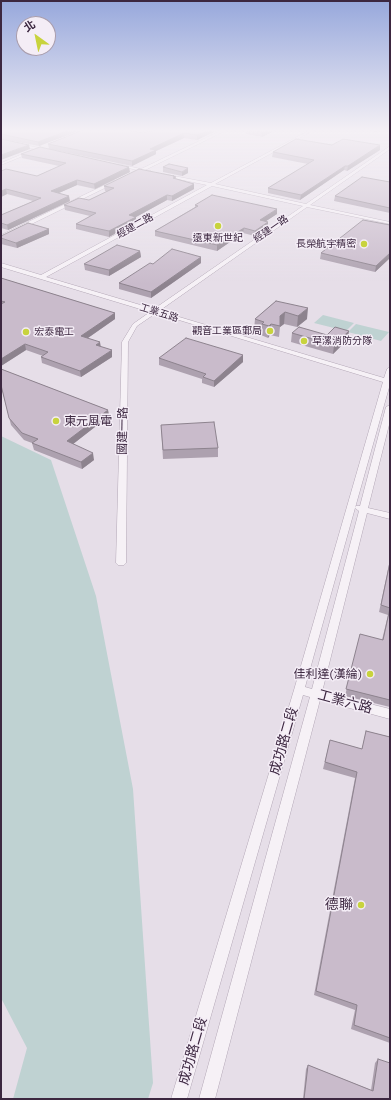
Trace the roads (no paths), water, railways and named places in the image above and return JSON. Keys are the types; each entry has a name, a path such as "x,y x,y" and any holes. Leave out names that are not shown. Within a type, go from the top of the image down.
{"street":[{"path":"1,237 117,181"},
{"path":"193,181 390,223"},
{"name":"經建二路","path":"42,277 217,181"},
{"name":"經建一路","path":"153,312 340,181"},
{"name":"工業五路","path":"1,265 388,382"},
{"name":"國建一路","path":"121,563 124,342 135,325 153,312"},
{"name":"成功路二段","path":"178,1099 299,690 351,504 388,382 390,369"},
{"name":"成功路二段","path":"207,1099 316,694 390,408"},
{"path":"351,504 363,511 390,516"},
{"name":"工業六路","path":"299,690 390,714"}],"place":[{"name":"遠東新世紀","path":"218,226"},
{"name":"長榮航宇精密","path":"364,244"},
{"name":"觀音工業區郵局","path":"270,331"},
{"name":"宏泰電工","path":"26,332"},
{"name":"草漯消防分隊","path":"304,341"},
{"name":"東元風電","path":"56,421"},
{"name":"佳利達(漢綸)","path":"370,674"},
{"name":"德聯","path":"361,905"}]}
